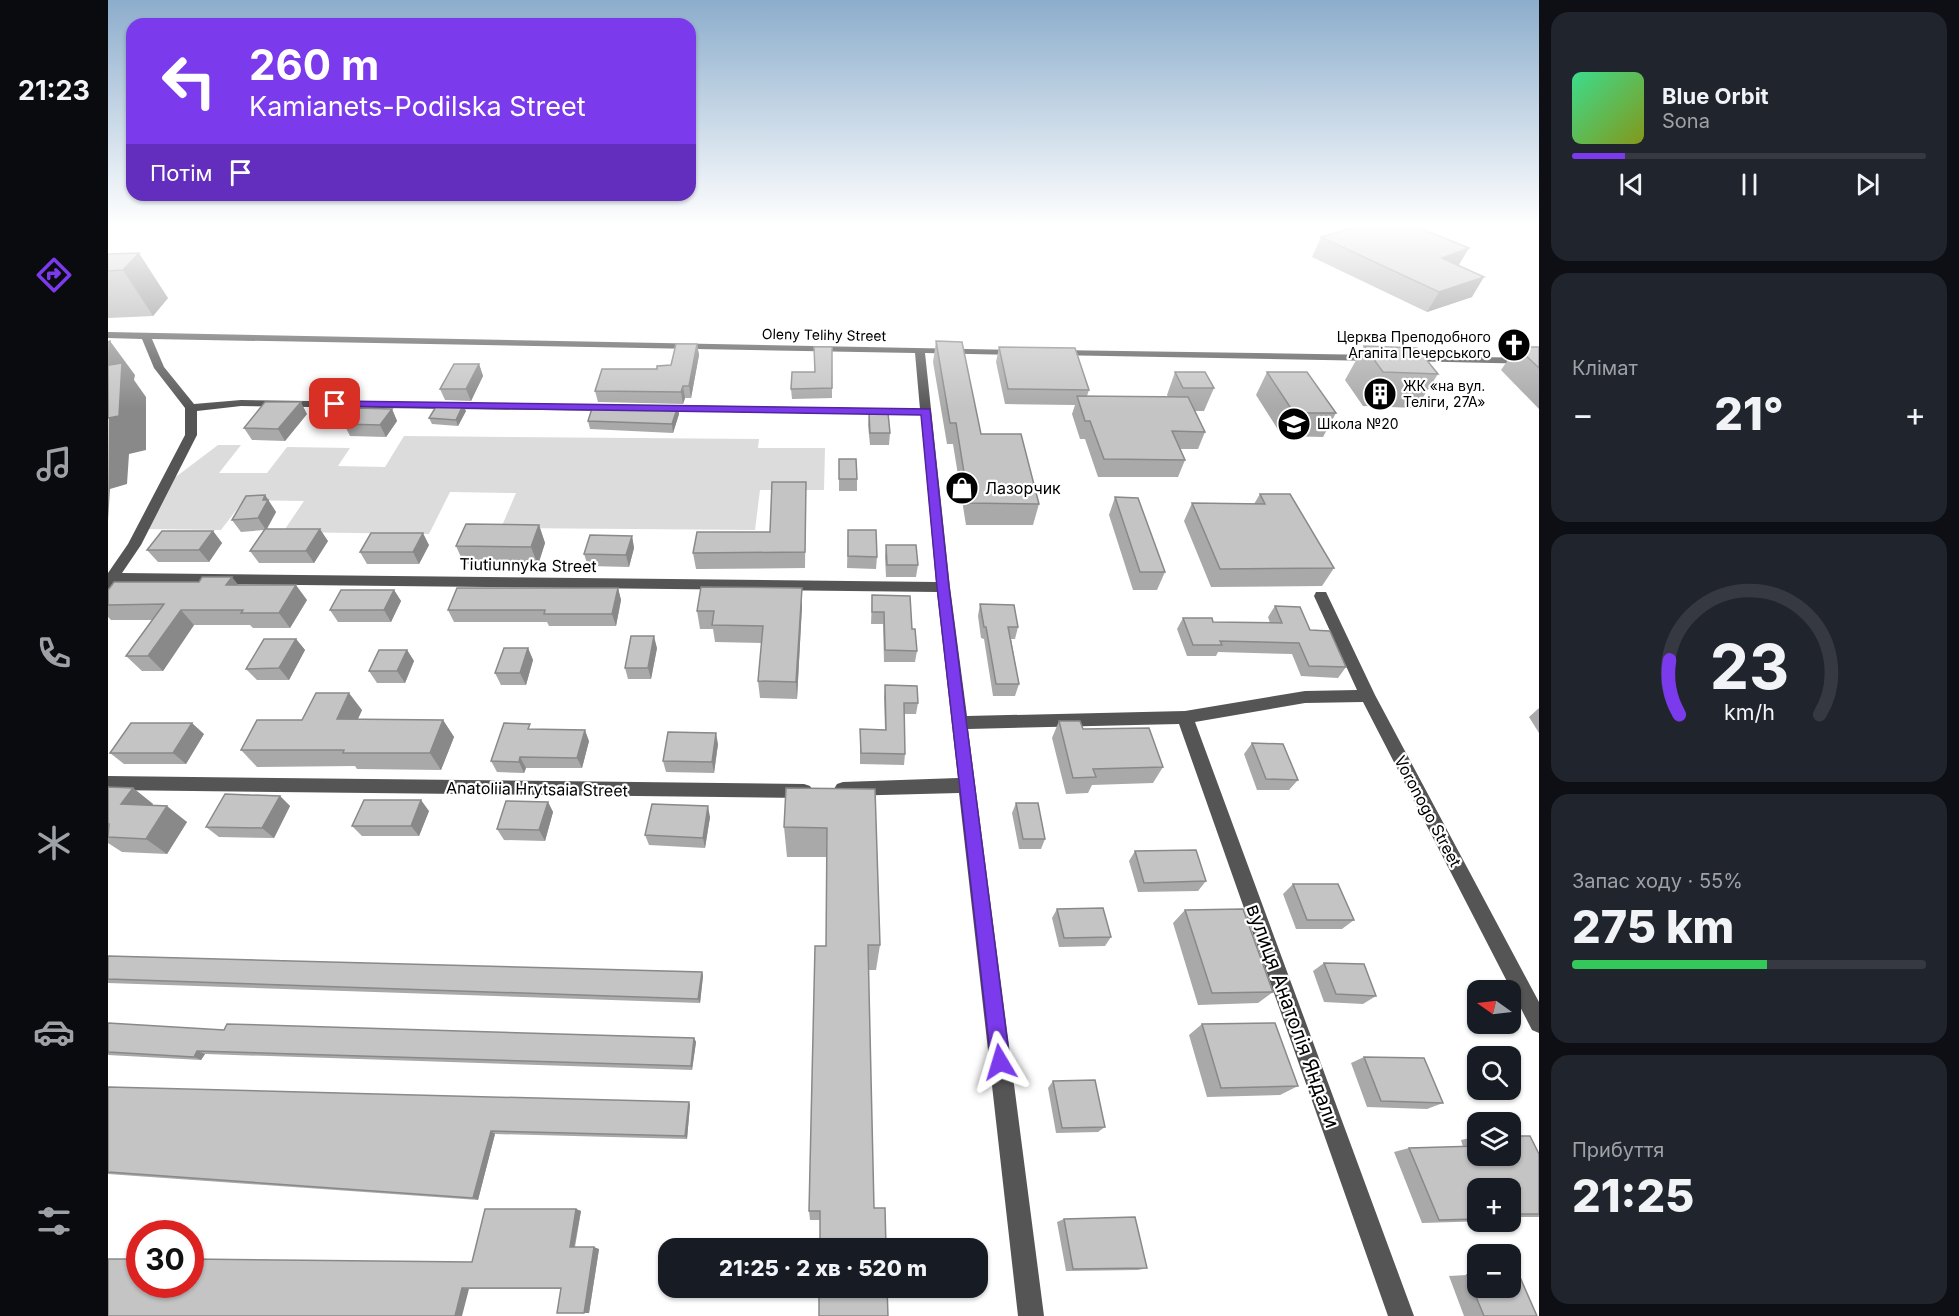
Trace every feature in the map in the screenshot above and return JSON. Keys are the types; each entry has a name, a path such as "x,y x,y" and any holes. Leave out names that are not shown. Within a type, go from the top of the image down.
{"street":[{"name":"Oleny Telihy Street","path":"108,335 1025,352"},
{"path":"110,581 134,545 191,435 191,408 159,368 145,335"},
{"path":"920,350 943,587 1031,1316"},
{"path":"1047,353 1537,363"},
{"path":"191,408 241,403 619,408"},
{"path":"642,408 926,412"},
{"name":"Tiutiunnyka Street","path":"110,581 943,587"},
{"name":"Voronogo Street","path":"1321,596 1368,696 1539,1023"},
{"path":"959,723 1185,717 1305,697 1368,696"},
{"name":"вулиця Анатолія Яндали","path":"1185,717 1401,1316"},
{"name":"Anatoliia Hrytsaia Street","path":"108,783 497,789 822,790 966,786"}],"shaded area":[{"path":"404,436 759,439 758,448 825,448 824,490 760,490 755,530 501,528 516,493 450,492 429,534 283,532 304,501 244,500 221,530 146,529 173,479 218,445 241,445 219,473 267,473 287,447 350,448 338,466 385,467"}],"building":[{"path":"1427,286 1456,286 1439,292"},
{"path":"110,341 109,365 122,363 119,416 108,418 108,342"},
{"path":"936,341 962,342 981,434 1021,434 1039,504 969,503 956,423 950,423"},
{"path":"676,344 697,344 689,386 683,386 681,392 595,391 602,369 657,369 657,366 671,365"},
{"path":"1364,346 1417,348 1438,374 1383,372"},
{"path":"814,347 832,347 832,388 791,389 792,372 815,372"},
{"path":"999,347 1075,348 1089,390 1008,389"},
{"path":"1517,347 1539,347 1539,368"},
{"path":"454,364 479,364 466,389 440,389"},
{"path":"1175,372 1205,372 1214,388 1183,388"},
{"path":"1267,372 1307,372 1336,413 1294,413"},
{"path":"1077,396 1188,397 1205,432 1172,431 1185,460 1104,459 1090,421 1085,421"},
{"path":"265,402 301,402 278,429 244,428"},
{"path":"437,405 463,405 456,420 429,418"},
{"path":"593,405 678,406 672,424 588,421"},
{"path":"356,408 392,409 380,425 344,424"},
{"path":"869,413 888,413 890,433 870,433"},
{"path":"839,459 856,459 857,479 839,479"},
{"path":"772,482 806,482 805,552 693,553 697,532 770,532"},
{"path":"1260,494 1290,494 1334,568 1220,569 1192,503 1265,504"},
{"path":"265,495 263,500 268,500 258,518 232,520 246,496"},
{"path":"1115,497 1138,498 1165,572 1140,572"},
{"path":"466,524 539,525 531,547 456,546"},
{"path":"265,529 320,529 306,551 250,551"},
{"path":"848,530 876,530 877,557 848,556"},
{"path":"162,531 213,531 199,550 147,550"},
{"path":"371,533 423,533 413,552 360,552"},
{"path":"590,535 632,536 626,555 584,554"},
{"path":"886,545 916,545 918,565 887,565"},
{"path":"202,577 232,577 226,585 296,585 279,613 241,613 243,610 181,610 148,656 126,656 164,604 108,605 108,590 114,582 199,582"},
{"path":"701,587 802,588 796,682 758,681 763,626 712,625 714,611 697,611"},
{"path":"457,588 618,588 612,614 544,614 545,610 448,610"},
{"path":"341,590 394,590 384,610 330,610"},
{"path":"872,595 910,596 912,629 915,629 917,651 885,650 884,612 872,612"},
{"path":"980,604 1014,605 1018,627 1008,627 1019,684 996,684"},
{"path":"1275,606 1300,607 1310,630 1330,631 1346,667 1309,666 1299,643 1220,641 1222,645 1193,645 1183,618 1212,618 1213,622 1282,623"},
{"path":"631,636 654,636 648,668 625,668"},
{"path":"264,639 296,639 279,668 246,669"},
{"path":"504,648 528,648 520,673 495,673"},
{"path":"379,650 407,650 397,671 369,671"},
{"path":"885,685 917,686 918,703 904,703 905,754 861,753 860,729 886,730"},
{"path":"316,693 349,693 337,719 443,720 430,753 241,750 257,720 302,720"},
{"path":"1059,721 1080,721 1083,729 1149,728 1163,767 1093,769 1096,777 1073,778"},
{"path":"131,723 192,723 173,753 110,753"},
{"path":"504,723 530,724 528,729 585,730 577,758 520,757 519,762 491,761"},
{"path":"668,732 716,733 712,762 663,761"},
{"path":"1252,743 1283,744 1298,780 1266,779"},
{"path":"108,787 133,788 121,804 167,806 146,839 108,837"},
{"path":"786,788 875,789 880,945 868,945 874,1208 885,1208 886,1238 820,1238 820,1211 809,1211 815,946 826,946 827,828 784,827"},
{"path":"225,794 280,796 262,828 206,827"},
{"path":"364,800 421,800 411,826 352,826"},
{"path":"506,801 548,802 539,830 497,829"},
{"path":"1016,803 1038,803 1045,839 1023,839"},
{"path":"652,804 708,806 703,838 645,835"},
{"path":"1196,850 1206,881 1144,883 1135,851"},
{"path":"1293,884 1338,884 1354,920 1307,920"},
{"path":"1103,908 1111,937 1064,938 1057,909"},
{"path":"1243,909 1273,992 1212,993 1185,910"},
{"path":"108,956 702,972 698,999 108,979"},
{"path":"1324,963 1364,964 1376,996 1336,994"},
{"path":"108,1023 224,1030 227,1024 694,1038 691,1066 197,1051 194,1057 108,1052"},
{"path":"1275,1023 1298,1086 1221,1088 1202,1024"},
{"path":"1364,1057 1424,1058 1443,1103 1381,1101"},
{"path":"1095,1080 1105,1127 1062,1128 1053,1081"},
{"path":"108,1087 689,1102 685,1136 491,1131 473,1198 108,1172"},
{"path":"1521,1136 1530,1136 1539,1154 1539,1214 1521,1214 1521,1178 1467,1178 1467,1219 1439,1220 1409,1148 1467,1146 1467,1166 1521,1166"},
{"path":"485,1209 576,1209 570,1247 594,1247 584,1313 557,1313 561,1288 462,1288 455,1316 108,1316 108,1259 126,1259 126,1298 204,1298 204,1259 472,1262"},
{"path":"1135,1217 1147,1268 1073,1269 1064,1219"},
{"path":"1521,1280 1537,1316 1484,1316 1477,1298 1521,1298"},
{"path":"819,1298 887,1298 888,1316 819,1316"}],"place":[{"name":"Церква Преподобного Агапіта Печерського","path":"1514,345"},
{"name":"ЖК «на вул. Теліги, 27А»","path":"1380,394"},
{"name":"Школа №20","path":"1294,424"},
{"name":"Лазорчик","path":"962,488"}],"route":[{"path":"335,404 926,412 943,587 1000,1062"}]}
